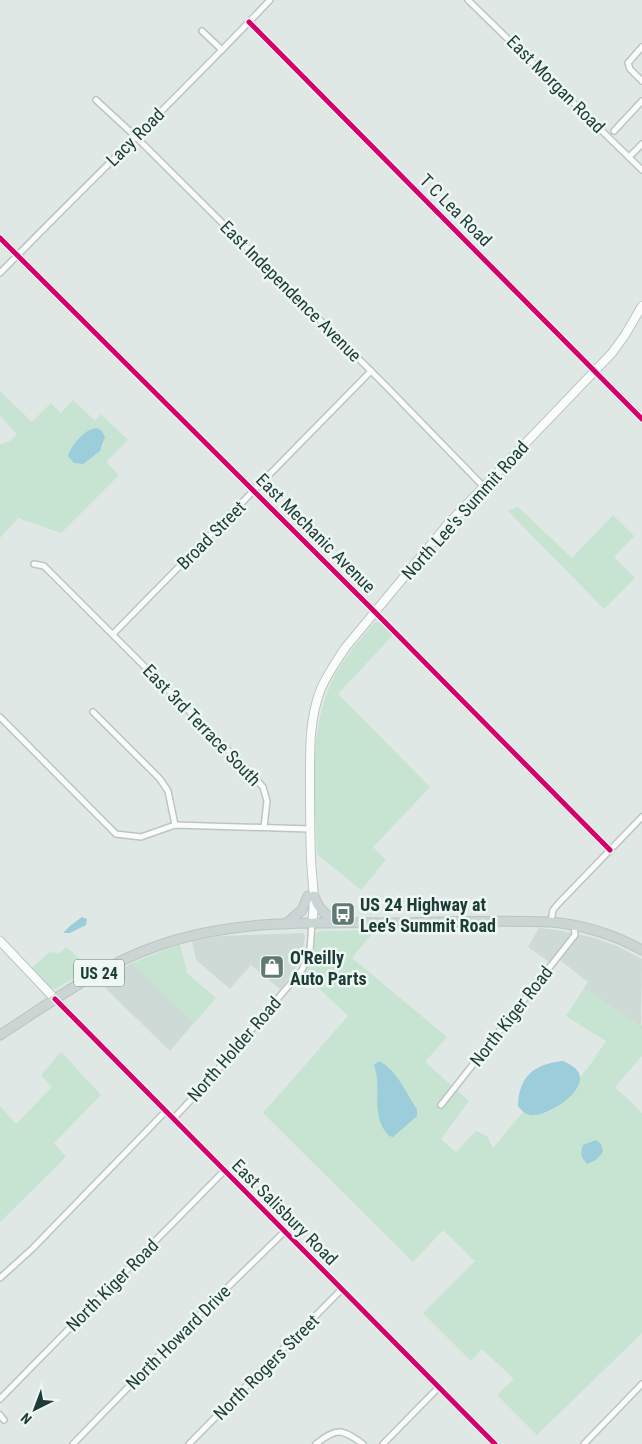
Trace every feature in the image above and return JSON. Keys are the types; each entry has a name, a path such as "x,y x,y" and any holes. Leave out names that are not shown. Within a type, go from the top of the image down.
{"main road":[{"name":"North Lee's Summit Road","path":"312,923 309,915 312,878 310,734 313,715 321,690 332,667 345,648 448,524 596,371 625,335 642,306"},
{"path":"286,924 302,910 311,896 324,914 342,923"},
{"name":"US 24","path":"0,1035 117,963 165,943 234,927 312,923 552,922 606,933 642,950"},
{"name":"East Salisbury Road","path":"0,941 55,1000"}],"street":[{"name":"Lacy Road","path":"0,273 270,0"},
{"name":"East Morgan Road","path":"468,0 642,170"},
{"name":"T C Lea Road","path":"248,22 642,419"},
{"path":"202,31 222,50"},
{"path":"642,47 628,64 630,69 642,81"},
{"name":"East Independence Avenue","path":"96,100 135,136 483,486"},
{"path":"614,131 642,100"},
{"path":"628,156 642,144"},
{"name":"East Mechanic Avenue","path":"0,238 375,612 610,850"},
{"name":"Broad Street","path":"113,634 371,372"},
{"name":"East 3rd Terrace South","path":"34,564 44,566 263,787 267,801 264,827"},
{"path":"93,712 160,779 168,791 175,825"},
{"path":"0,717 116,834 142,838 175,825 310,829"},
{"path":"552,922 553,910 558,904 642,817"},
{"name":"North Holder Road","path":"174,1119 299,974 306,963 310,951 312,923"},
{"name":"North Kiger Road","path":"441,1105 574,935 574,925"},
{"name":"East Salisbury Road","path":"55,1000 495,1444"},
{"name":"North Holder Road","path":"0,1278 32,1249 166,1111"},
{"name":"North Kiger Road","path":"0,1399 224,1171"},
{"name":"North Howard Drive","path":"73,1444 178,1336 284,1232"},
{"name":"North Rogers Street","path":"189,1444 342,1289"},
{"path":"584,1444 642,1384"},
{"path":"383,1444 439,1387"},
{"path":"316,1444 327,1435 336,1431 348,1434 363,1444"}],"shaded area":[{"path":"539,928 595,938 617,946 642,959 641,1027 584,988 588,982 560,960 555,966 528,947"},
{"path":"303,933 305,936 302,957 280,989 251,965 230,989 196,960 192,941 221,936"},
{"path":"132,963 194,1023 170,1051 99,982"}],"green space":[{"path":"0,391 32,422 51,403 61,413 73,400 95,421 101,414 128,440 106,462 119,475 61,533 18,518 0,538 0,444 10,441 17,434 0,416","holes":["97,428 101,430 104,444 96,455 69,452 89,431"]},
{"path":"518,507 572,558 613,515 634,536 614,557 635,578 604,609 508,511"},
{"path":"376,622 383,624 393,635 338,694 430,787 373,847 386,860 361,890 317,854 315,760 321,713 328,691 346,658"},
{"path":"375,930 352,958 447,1037 425,1062 469,1101 441,1139 456,1152 476,1131 487,1136 493,1148 523,1112 532,1115 551,1111 573,1093 579,1084 580,1077 606,1041 566,1016 584,988 642,1026 642,1056 615,1087 642,1113 642,1333 537,1435 497,1395 514,1379 482,1349 471,1361 423,1313 475,1261 443,1230 413,1262 263,1113 348,1016 303,973 311,958 316,933 321,931"},
{"path":"180,944 187,973 216,998 194,1023 132,963"},
{"path":"67,947 90,969 55,989 51,988 32,968 49,952 59,953"},
{"path":"61,1052 101,1095 54,1143 66,1157 0,1222 0,1106 16,1124 52,1087 41,1075"}],"water":[{"path":"97,428 101,430 105,437 100,451 83,464 74,463 68,456 72,447 84,434"},
{"path":"82,917 87,919 86,925 70,933 63,933 70,926"},
{"path":"379,1061 386,1065 401,1082 417,1109 417,1116 393,1137 389,1136 379,1119 374,1065"},
{"path":"563,1061 578,1071 580,1077 579,1084 575,1091 562,1104 545,1113 530,1115 523,1112 518,1106 521,1087 525,1079 530,1073 544,1065"},
{"path":"596,1140 601,1144 603,1152 596,1160 587,1164 582,1155 583,1145"}],"cycle path":[{"path":"249,22 642,419"},
{"path":"0,238 369,606 610,850"},
{"path":"55,999 495,1444"}],"place":[{"name":"US 24 Highway at Lee's Summit Road","path":"343,914"},
{"name":"O'Reilly Auto Parts","path":"272,967"}]}
